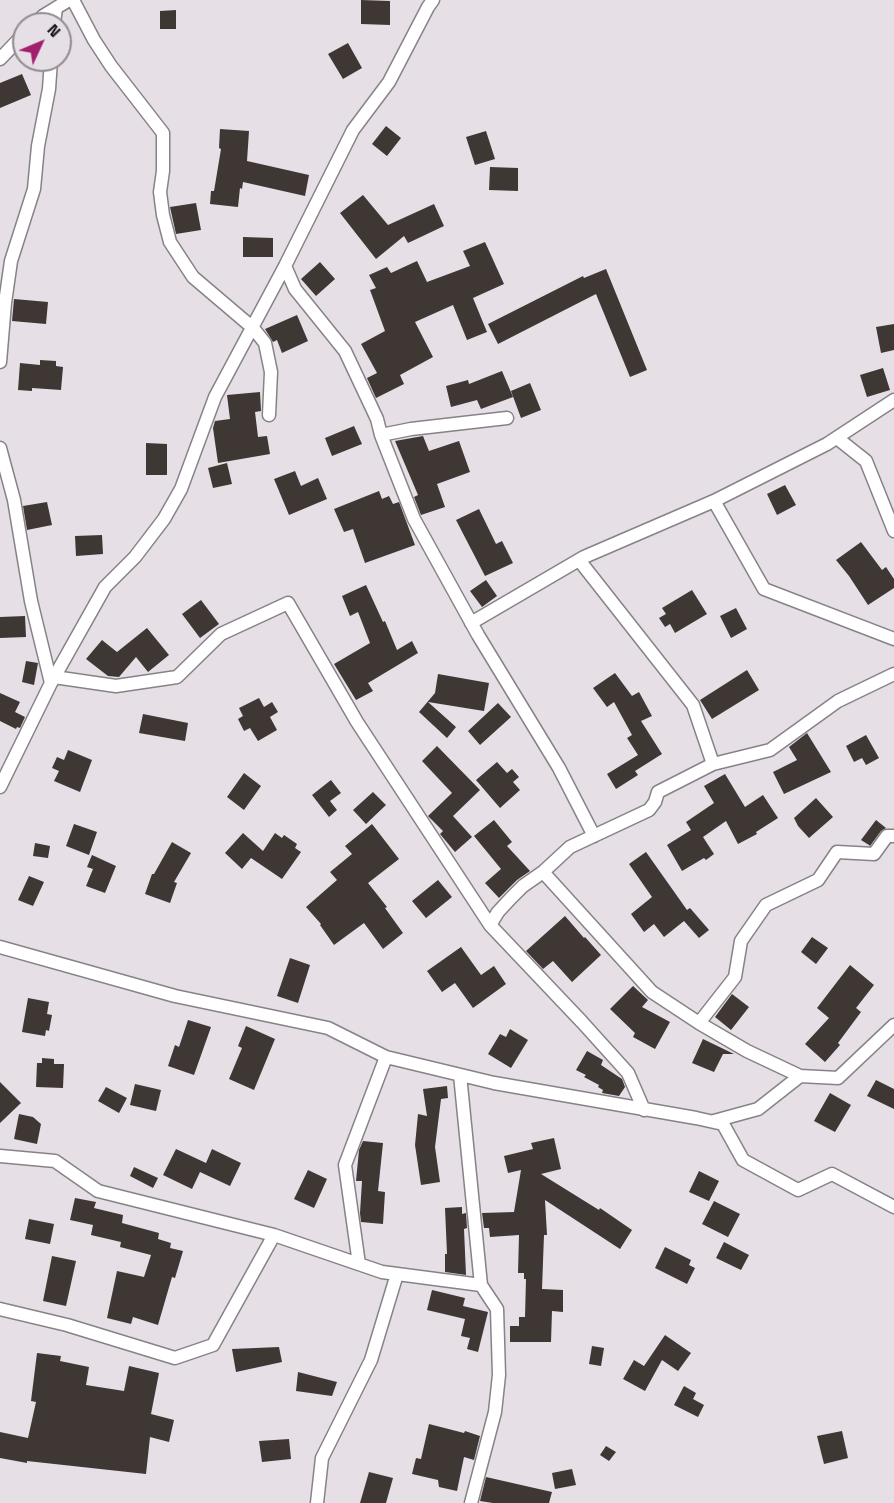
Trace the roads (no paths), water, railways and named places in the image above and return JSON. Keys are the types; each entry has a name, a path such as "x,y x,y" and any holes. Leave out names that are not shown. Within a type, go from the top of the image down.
{"street":[{"path":"50,12 71,0 111,66 163,133 163,171 160,192 170,242 193,277 253,328 265,344 271,372 269,415"},
{"path":"0,787 52,680 105,587 135,557 164,519 181,489 214,397 253,328 353,130 389,82 432,0"},
{"path":"56,8 56,12"},
{"path":"0,60 12,47"},
{"path":"0,362 5,303 5,259 34,189 50,72"},
{"path":"285,266 295,289 345,351 377,419 381,435 414,519 471,623 559,768 594,836"},
{"path":"471,623 579,560 714,501 827,444 894,400"},
{"path":"381,435 411,429 507,418"},
{"path":"837,438 866,461 894,531"},
{"path":"0,448 14,500 31,601 52,680"},
{"path":"714,501 764,589 894,639"},
{"path":"579,560 693,705 713,764"},
{"path":"52,680 116,686 177,677 221,634 288,603 357,722 490,925 628,1073 644,1110"},
{"path":"490,925 498,912 523,886 543,872 570,847 650,810 658,792 713,764 770,750 838,701 894,675"},
{"path":"699,1023 735,977 741,941 766,905 818,880 837,852 874,854 887,836 894,836"},
{"path":"543,872 652,992 747,1051 800,1076 838,1078 894,1026"},
{"path":"0,947 137,987 328,1028 386,1057 494,1083 723,1124 743,1160 798,1190 832,1174 894,1207"},
{"path":"359,1264 345,1165 386,1057"},
{"path":"460,1075 481,1285 497,1309 499,1375 495,1412 471,1503"},
{"path":"713,1122 758,1109 800,1076"},
{"path":"0,1156 55,1161 98,1191 274,1235 382,1272 481,1285"},
{"path":"0,1309 67,1325 175,1359 213,1345 274,1235"},
{"path":"317,1503 322,1458 371,1360 397,1274"}]}
